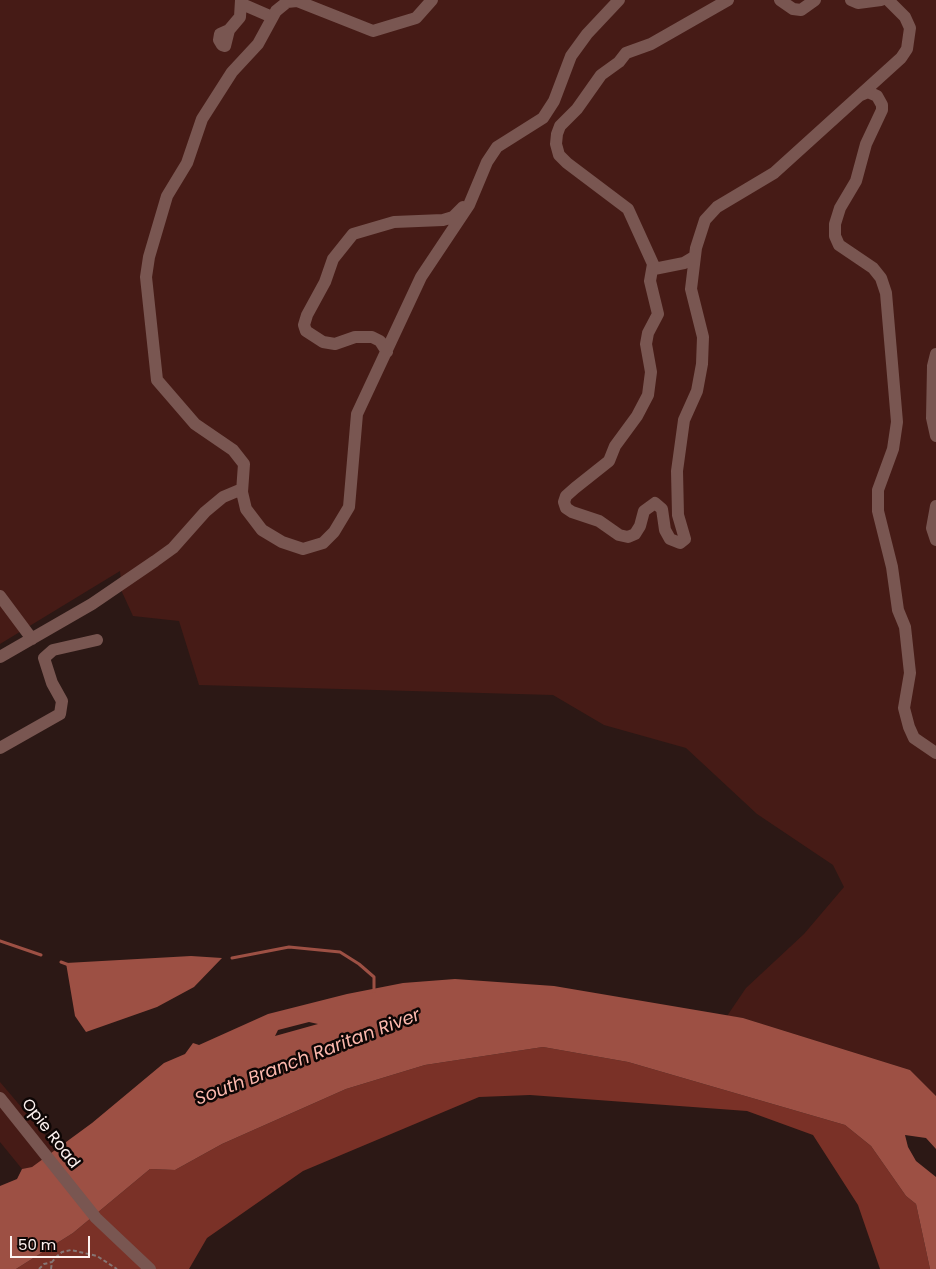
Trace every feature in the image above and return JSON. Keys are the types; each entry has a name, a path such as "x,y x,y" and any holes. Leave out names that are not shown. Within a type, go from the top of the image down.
{"street":[{"path":"432,0 416,18 373,31 297,1 286,2 272,17 258,44 232,72 202,119 187,162 167,196 146,277 157,380 194,424 233,450 244,464 242,488 246,509 262,530 282,542 304,549 323,543 334,532 349,507 357,414 421,277 470,205 487,162 497,147 543,118 554,101 571,56 587,34 619,0"},
{"path":"728,0 651,44 626,53 619,62 601,75 577,109 560,126 556,144 559,154 567,164 628,210 650,254 654,269 651,288 658,314 648,333 646,344 651,372 648,395 637,416 615,446 609,461 566,496 564,502 566,508 572,512 599,521 619,535 628,538 635,534 644,511 655,503 662,509 665,530 670,540 680,543 686,539 678,515 679,448 684,420 697,391 702,358 701,328 691,290 694,257 705,220 717,207 774,173 901,58 907,49 910,28 905,17 888,0"},
{"path":"780,0 793,9 801,10 815,0"},
{"path":"851,0 866,3 881,0"},
{"path":"229,30 240,18 242,2 272,17"},
{"path":"861,95 868,92 877,96 882,105 882,110 866,144 856,180 840,208 835,224 835,236 839,245 873,268 881,278 886,293 897,422 894,449 878,490 878,511 892,567 898,610 904,627 910,673 904,708 914,738 936,753"},
{"path":"543,118 560,126"},
{"path":"387,352 380,341 372,337 356,337 335,344 323,342 306,331 304,325 325,282 333,259 354,234 394,222 428,222 453,216 461,210 481,177"},
{"path":"654,269 684,263 694,257"},
{"path":"936,354 933,366 932,418 936,436"},
{"path":"0,657 92,604 167,552 205,512 223,497 242,488"},
{"path":"936,506 932,528 936,540"},
{"path":"0,596 32,640"},
{"path":"0,748 60,714 62,701 52,683 44,658 53,650 97,640"},
{"name":"Opie Road","path":"0,1098 96,1218 150,1269"}],"path":[{"path":"39,1269 44,1264 52,1262 62,1252 82,1251 97,1256 117,1269"},
{"path":"52,1262 52,1269"}],"shaded area":[{"path":"0,0 936,0 936,1096 910,1070 743,1018 727,1016 746,988 804,934 844,887 833,865 757,814 686,748 604,725 553,695 199,685 179,621 133,616 122,592 120,571 0,644"},
{"path":"543,1047 628,1062 845,1125 871,1146 906,1196 916,1204 930,1269 880,1269 858,1205 813,1135 747,1111 530,1095 479,1097 303,1171 207,1238 189,1269 16,1269 73,1233 150,1169 175,1170 222,1144 346,1089 425,1065"},
{"path":"0,1082 57,1149 32,1167 22,1169 0,1142"}],"water":[{"path":"191,956 222,958 194,987 157,1007 86,1032 75,1016 66,963"},
{"name":"South Branch Raritan River","path":"455,979 554,986 743,1018 910,1070 936,1096 936,1149 926,1138 905,1135 908,1147 916,1161 936,1177 936,1269 930,1269 916,1204 906,1196 871,1146 845,1125 628,1062 543,1047 425,1065 346,1089 222,1144 175,1170 150,1169 73,1233 16,1269 0,1269 0,1186 17,1179 22,1169 32,1167 92,1123 164,1063 185,1054 193,1043 199,1045 268,1014 347,994 403,983","holes":["309,1022 318,1024 275,1036 278,1030"]}],"waterway":[{"path":"0,941 41,955"},
{"path":"232,958 289,947 340,952 359,964 374,977 374,991"},
{"path":"61,962 69,965"}]}
